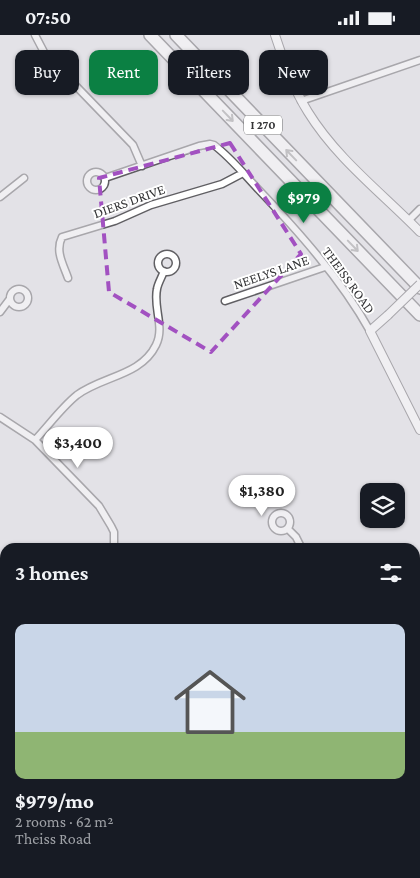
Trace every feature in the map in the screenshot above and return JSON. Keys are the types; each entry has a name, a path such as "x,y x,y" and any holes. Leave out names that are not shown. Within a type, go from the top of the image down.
{"highway":[{"name":"I 270","path":"150,35 420,315"},
{"name":"I 270","path":"176,35 420,288"}],"street":[{"path":"35,35 45,54 133,145 142,166 105,178"},
{"path":"275,35 301,101 316,124 333,146 420,231"},
{"path":"301,101 420,60"},
{"name":"THEISS ROAD","path":"142,166 210,144 218,149 275,207 353,303 370,331 420,430"},
{"name":"DIERS DRIVE","path":"68,278 59,253 58,246 62,237 114,221 151,205 222,185 243,173"},
{"path":"0,197 24,178"},
{"path":"409,220 420,209"},
{"name":"NEELYS LANE","path":"225,301 325,267"},
{"path":"35,440 76,396 89,387 135,369 146,360 156,345 160,333 157,290 164,271"},
{"path":"370,331 420,284"},
{"path":"0,311 9,301"},
{"path":"0,417 35,440 99,507 114,532 114,543"},
{"path":"288,529 299,543"}],"highlighted area":[{"path":"230,143 301,254 211,352 109,292 99,178"}]}
